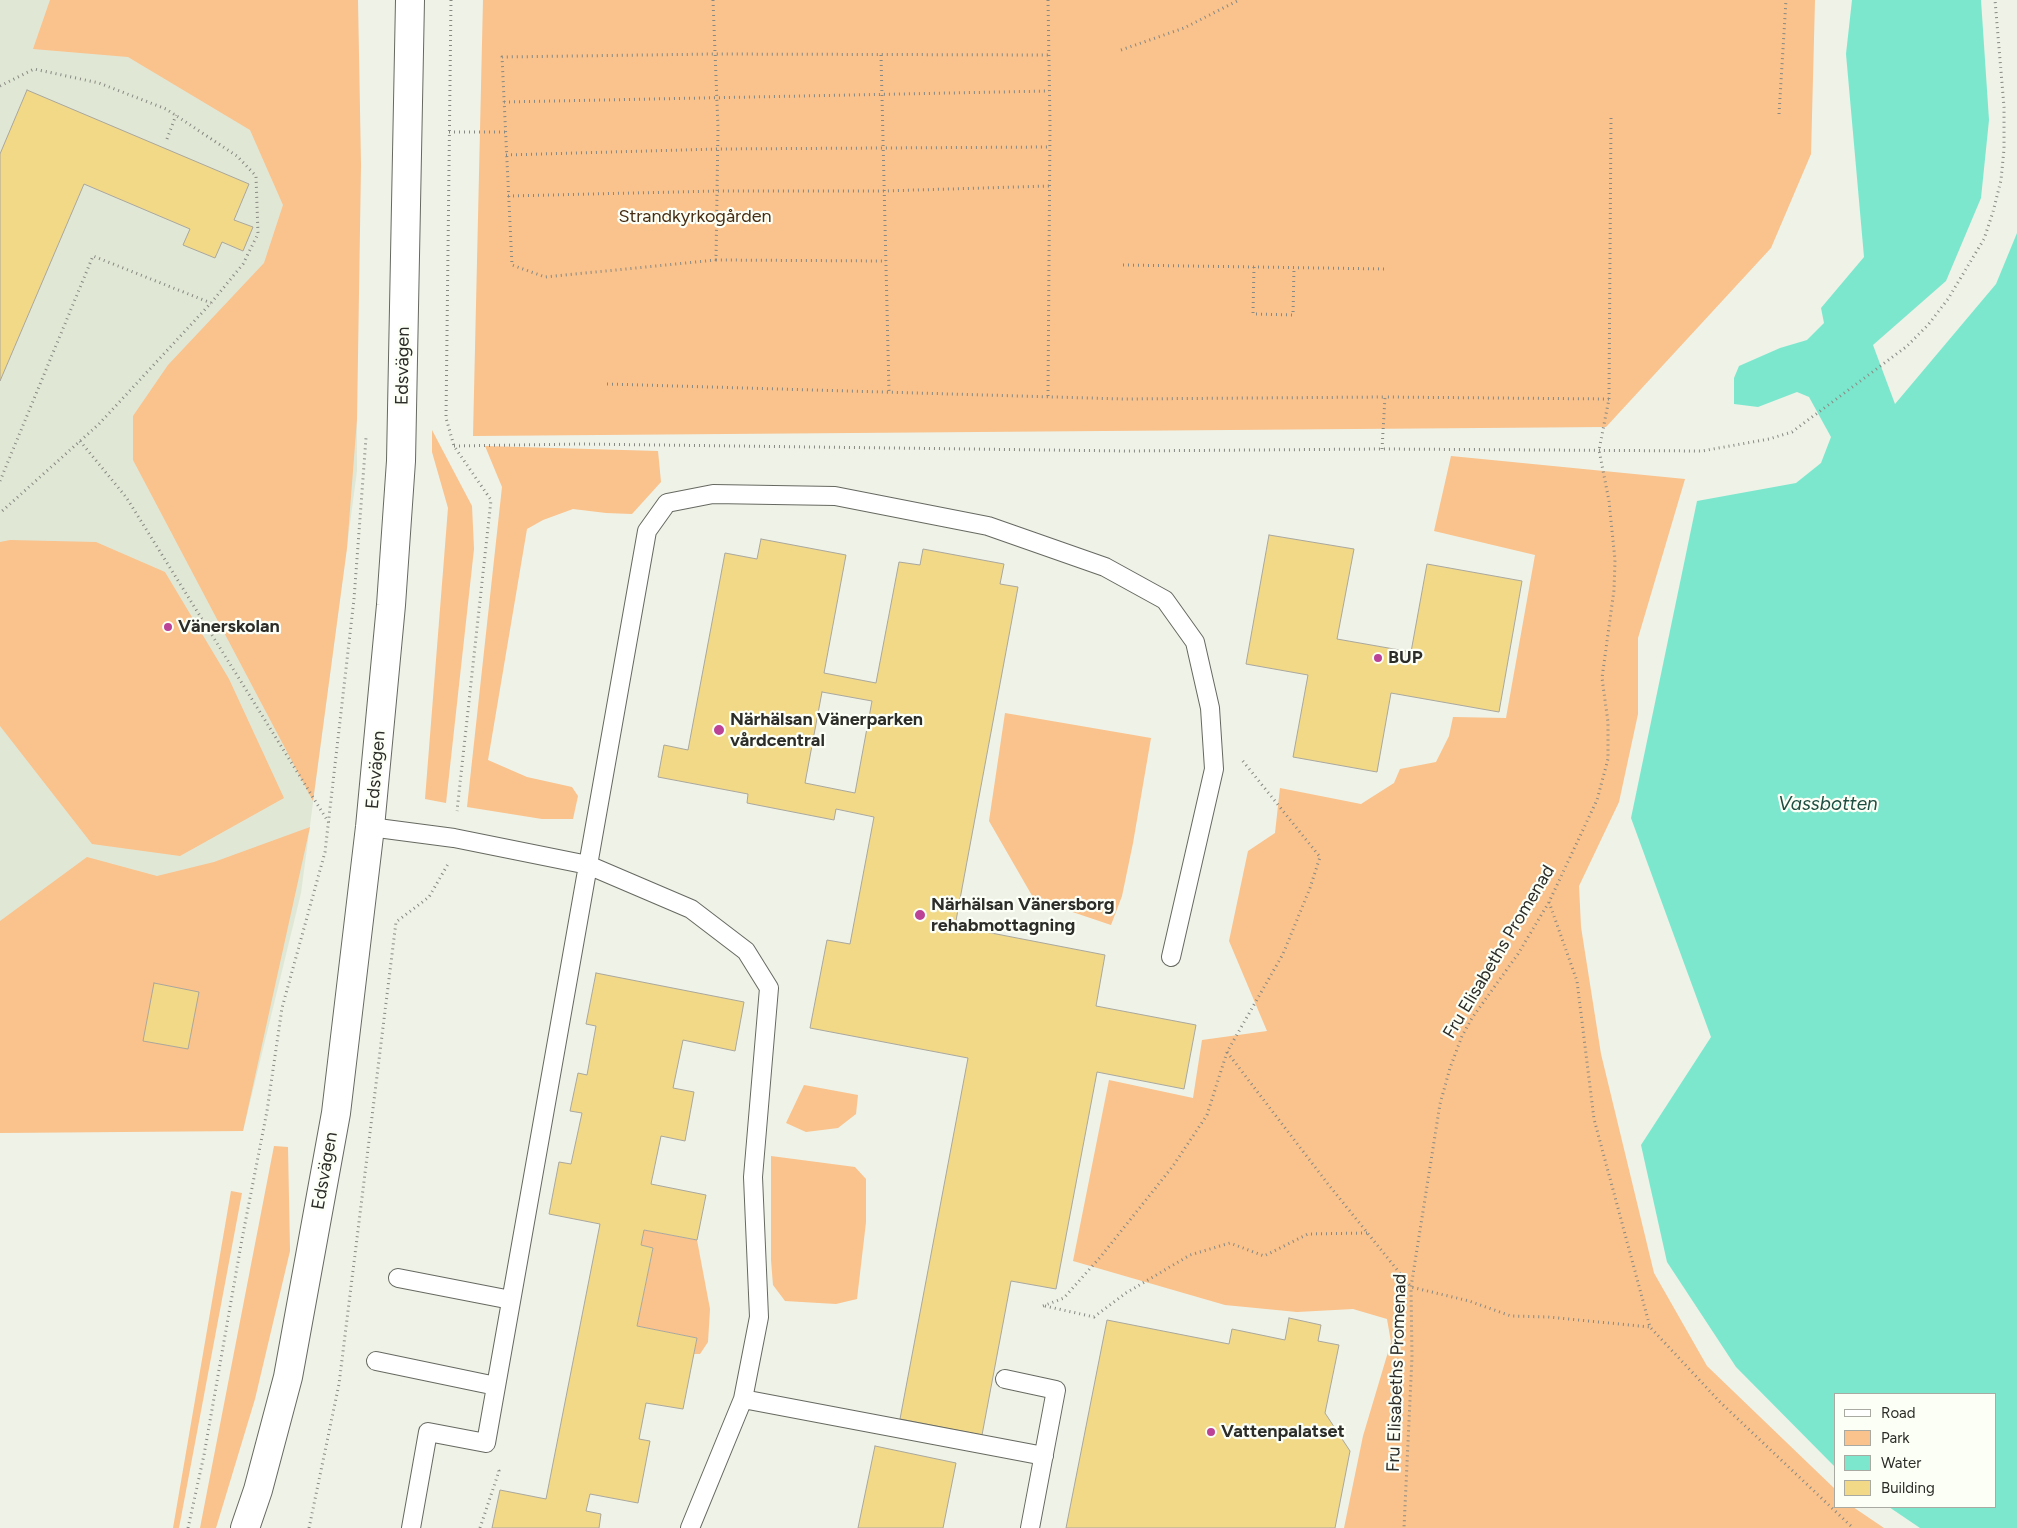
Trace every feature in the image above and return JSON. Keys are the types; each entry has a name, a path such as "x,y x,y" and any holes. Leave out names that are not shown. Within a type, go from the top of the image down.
{"main road":[{"name":"Edsvägen","path":"245,1528 258,1490 288,1377 336,1113 370,827 391,606 401,461 410,0"}],"lane":[{"path":"412,1528 428,1432 486,1442 647,531 667,502 712,494 835,496 988,526 1105,567 1164,600 1194,642 1210,708 1214,769 1171,957"},
{"path":"370,827 454,838 588,865 690,909 746,952 769,988 753,1177 759,1317 744,1399 690,1528"},
{"path":"398,1278 511,1300"},
{"path":"376,1361 496,1386"},
{"path":"1005,1379 1056,1390 1030,1528"},
{"path":"744,1399 1044,1456"}],"path":[{"path":"309,1528 339,1384 396,922 429,897 450,861 491,500 454,446 446,418 451,0"},
{"path":"713,0 717,98 716,260"},
{"path":"1048,0 1048,396"},
{"path":"1121,50 1184,28 1238,0"},
{"path":"1779,114 1786,0"},
{"path":"454,446 580,444 1125,451 1382,449 1702,451 1768,439 1792,432 1885,364 1912,341 1948,299 1984,239 2001,180 2004,149 2004,107 1994,0"},
{"path":"886,261 716,260 545,277 512,265 502,58 715,54 1049,55"},
{"path":"881,55 889,392"},
{"path":"0,86 34,69 99,83 166,109 237,156 256,176 258,234 243,264 212,303 99,424 0,513"},
{"path":"504,102 881,96 1049,91"},
{"path":"167,139 176,115"},
{"path":"1599,450 1609,399 1611,116"},
{"path":"449,132 505,132"},
{"path":"506,155 717,149 1049,147"},
{"path":"508,196 717,191 884,191 1049,186"},
{"path":"0,481 93,256 212,303"},
{"path":"1123,265 1387,269"},
{"path":"1254,267 1253,314 1293,315 1294,268"},
{"path":"607,384 1123,399 1385,397 1609,399"},
{"path":"1382,449 1385,397"},
{"path":"188,1528 204,1455 267,1111 282,1008 325,852 354,599 367,431"},
{"path":"80,441 126,497 329,823"},
{"name":"Fru Elisabeths Promenad","path":"1404,1528 1412,1357 1411,1287 1440,1104 1450,1068 1462,1036 1472,1018 1518,954 1549,902 1597,800 1608,759 1608,722 1602,678 1614,590 1615,560 1609,501 1599,450"},
{"path":"1211,723 1257,777 1320,857 1310,888 1283,954 1227,1052 1207,1115 1173,1166 1102,1255 1064,1298 1043,1306 1094,1317 1126,1292 1198,1252 1230,1243 1264,1256 1308,1234 1367,1233"},
{"path":"1549,902 1577,981 1594,1119 1650,1327 1720,1402 1853,1528"},
{"path":"1227,1052 1411,1287 1469,1301 1511,1316 1548,1317 1650,1327"},
{"path":"480,1528 499,1471 486,1442"}],"shaded area":[{"name":"Vänerskolan","path":"0,0 356,0 357,471 301,893 243,1131 77,1126 0,1129"}],"green space":[{"path":"50,0 358,0 361,165 357,419 347,548 313,801 133,460 133,416 168,365 264,263 283,205 250,130 128,57 33,49"},
{"name":"Strandkyrkogården","path":"483,0 1815,0 1811,154 1771,248 1606,427 473,436"},
{"path":"432,430 472,506 474,549 446,803 425,799 448,508 432,452"},
{"path":"485,446 658,451 661,482 632,514 573,509 543,520 527,529 488,760 527,777 572,787 578,796 573,819 542,819 467,807 502,487"},
{"path":"1451,456 1685,479 1638,638 1638,714 1619,802 1579,886 1581,927 1601,1054 1654,1273 1707,1366 1834,1488 1834,1508 1854,1508 1884,1528 1344,1528 1363,1436 1391,1342 1387,1319 1353,1309 1297,1312 1225,1305 1073,1261 1109,1080 1193,1098 1202,1040 1267,1031 1229,941 1248,851 1275,833 1280,788 1361,804 1394,783 1400,769 1436,762 1449,736 1453,717 1506,718 1535,555 1434,531"},
{"path":"10,540 96,542 165,572 229,679 284,798 180,856 92,844 0,726 0,542"},
{"path":"1005,713 1151,738 1122,896 1111,925 1034,899 989,821"},
{"path":"310,827 243,1131 0,1133 0,921 87,857 157,876 214,862"},
{"path":"804,1085 858,1095 856,1114 838,1128 806,1132 786,1123"},
{"path":"274,1146 288,1147 290,1251 255,1399 216,1528 200,1528"},
{"path":"771,1156 855,1167 866,1179 866,1222 857,1299 836,1304 785,1301 773,1285 771,1260"},
{"path":"231,1191 242,1193 179,1528 173,1528"},
{"path":"644,1230 697,1240 710,1309 708,1342 700,1354 694,1354 697,1338 637,1326 653,1248 641,1245"}],"water":[{"name":"Vassbotten","path":"1852,0 1981,0 1989,120 1981,198 1946,281 1873,345 1895,404 1996,284 2017,233 2017,1528 1920,1528 1890,1508 1997,1508 1997,1393 1834,1393 1834,1466 1736,1367 1667,1262 1641,1145 1711,1037 1631,818 1697,501 1796,483 1821,463 1831,437 1809,397 1797,392 1758,407 1734,404 1734,378 1739,366 1780,348 1807,340 1824,323 1821,308 1864,257 1846,54"}],"building":[{"path":"27,90 249,184 234,220 253,227 243,251 222,242 215,258 183,245 190,229 84,184 0,381 0,154"},
{"name":"BUP","path":"1269,535 1354,549 1337,639 1411,652 1427,564 1522,581 1499,712 1391,693 1377,772 1293,757 1308,675 1246,664"},
{"path":"761,539 846,555 824,673 876,683 899,562 920,565 923,549 1004,564 1000,584 1018,587 955,926 1105,955 1096,1006 1196,1025 1184,1089 1097,1072 1056,1289 1011,1281 982,1435 900,1419 968,1058 810,1028 827,940 850,944 874,817 836,809 834,820 747,803 748,794 658,777 664,745 688,750 725,553 757,559","holes":["822,692 872,701 855,793 805,783"]},
{"path":"596,973 744,1002 735,1051 683,1040 673,1088 694,1092 685,1141 661,1136 651,1184 706,1195 697,1240 644,1230 641,1245 653,1248 637,1326 697,1338 683,1409 646,1403 639,1439 650,1441 638,1503 590,1494 586,1511 601,1514 599,1528 492,1528 500,1490 546,1499 600,1224 549,1214 559,1162 571,1164 582,1113 570,1111 578,1073 587,1075 596,1026 586,1024"},
{"path":"154,983 199,992 188,1049 143,1041"},
{"name":"Vattenpalatset","path":"1289,1318 1321,1325 1318,1341 1339,1345 1325,1413 1350,1451 1335,1528 1066,1528 1107,1320 1229,1344 1232,1329 1285,1340"},
{"path":"875,1446 956,1463 943,1528 858,1528"}],"place":[{"name":"Vänerskolan","path":"168,627"},
{"name":"BUP","path":"1378,658"},
{"name":"Närhälsan Vänerparken vårdcentral","path":"719,730"},
{"name":"Närhälsan Vänersborg rehabmottagning","path":"920,915"},
{"name":"Vattenpalatset","path":"1211,1432"}]}
